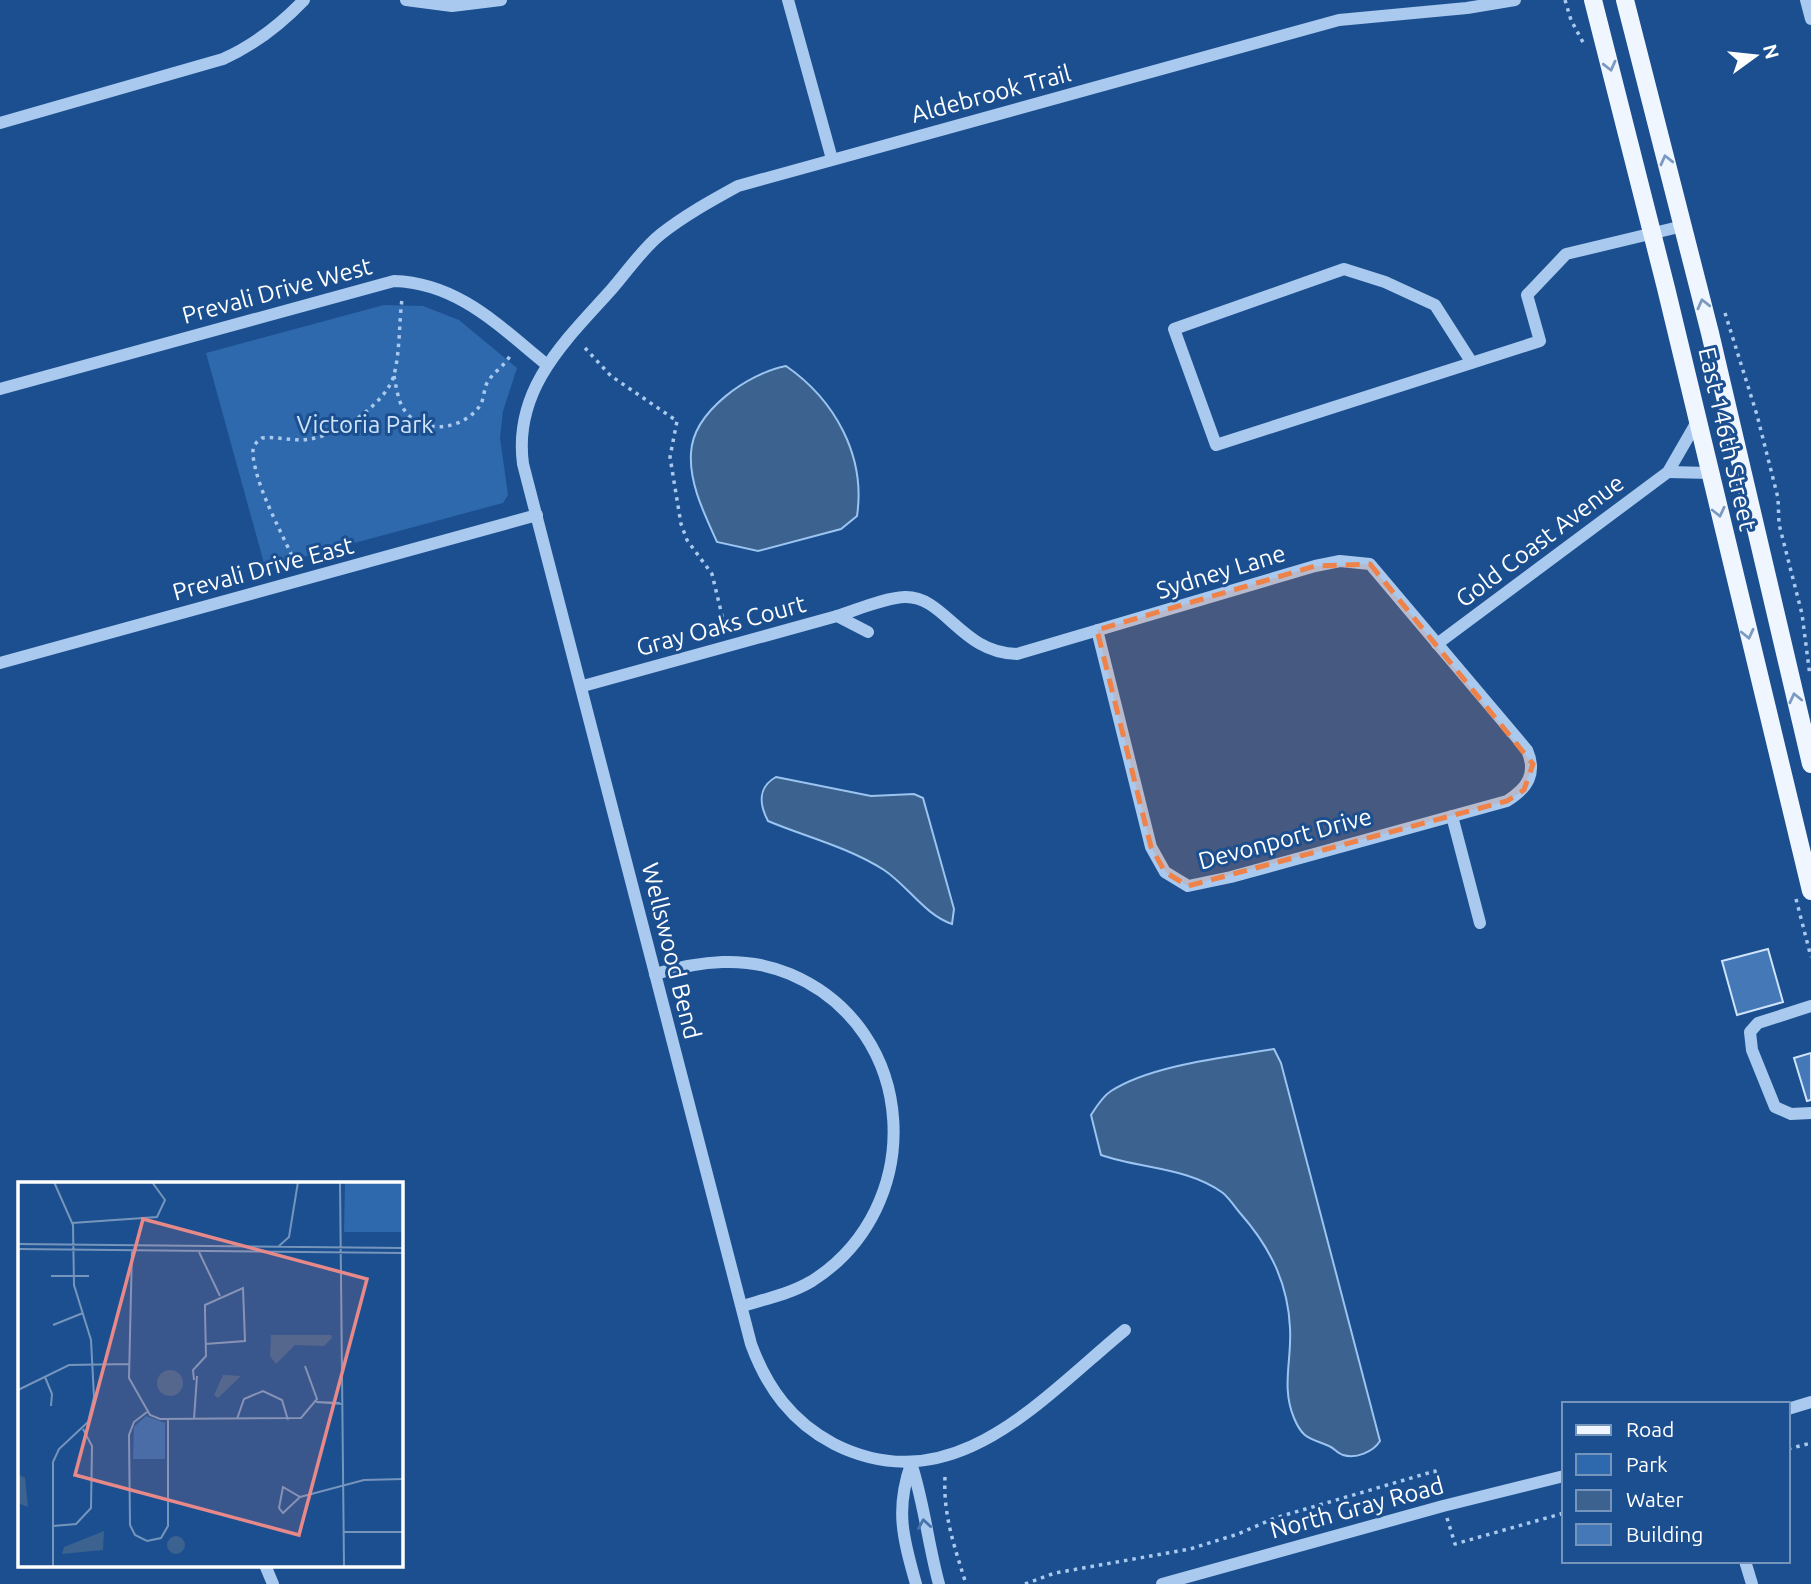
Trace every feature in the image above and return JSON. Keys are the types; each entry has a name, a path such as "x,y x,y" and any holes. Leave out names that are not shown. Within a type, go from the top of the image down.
{"main road":[{"name":"East 146th Street","path":"1593,0 1653,234 1811,891"},
{"name":"East 146th Street","path":"1625,0 1683,226 1811,764"}],"street":[{"path":"0,124 223,60 243,50 281,23 304,0"},
{"path":"406,0 452,6 501,0"},
{"path":"788,0 832,159"},
{"name":"Aldebrook Trail","path":"546,364 658,236 689,213 738,186 1339,20 1467,8 1515,0"},
{"path":"1806,0 1811,19"},
{"path":"1472,363 1434,305 1385,282 1344,269 1174,330 1216,444 1472,363 1540,341 1527,295 1566,254 1683,226"},
{"name":"Prevali Drive West","path":"0,389 394,281 424,284 457,295 546,364"},
{"name":"Wellswood Bend","path":"546,364 534,387 521,431 523,464 583,687 751,1344 764,1376 797,1419 824,1438 855,1454 911,1463"},
{"name":"Gold Coast Avenue","path":"1437,644 1668,472 1698,420"},
{"path":"1668,472 1710,473"},
{"name":"Prevali Drive East","path":"0,663 537,515"},
{"name":"Sydney Lane","path":"837,616 905,597 933,606 978,645 998,654 1017,654 1315,566 1356,561 1370,564 1527,750 1533,764 1530,778"},
{"name":"Gray Oaks Court","path":"583,687 837,616 868,632"},
{"name":"Devonport Drive","path":"1097,631 1151,847 1165,872 1188,886 1231,877 1507,801 1524,790 1530,778"},
{"path":"1452,816 1480,923"},
{"path":"655,974 692,964 730,961 775,969 802,980 844,1012 866,1038 890,1094 894,1128 891,1170 881,1201 862,1234 842,1258 811,1281 779,1296 742,1306"},
{"path":"1811,1006 1758,1024 1750,1032 1752,1050 1775,1107 1791,1114 1811,1113"},
{"path":"911,1463 960,1453 990,1438 1125,1330"},
{"path":"1790,1408 1811,1402"},
{"path":"911,1463 902,1490 901,1516 916,1584"},
{"path":"911,1463 920,1489 926,1538 939,1584"},
{"name":"North Gray Road","path":"1163,1584 1443,1506 1562,1477"},
{"path":"1746,1563 1752,1584"},
{"path":"265,1566 273,1584"}],"path":[{"path":"1565,0 1567,9"},
{"path":"402,299 394,376 402,406 415,420 432,426 451,426 462,422 481,404 486,383 502,369 510,356"},
{"path":"1728,322 1778,498 1779,524 1801,614 1810,685"},
{"path":"585,348 611,376 677,421 670,457 681,524 687,540 712,574 725,628"},
{"path":"295,563 263,489 253,456 254,445 262,438 302,440 329,433 379,399 394,376"},
{"path":"1790,1448 1811,1443"},
{"path":"1025,1584 1055,1573 1190,1549 1238,1534 1275,1518 1435,1471"},
{"path":"945,1478 944,1501 948,1526 966,1584"},
{"path":"1455,1544 1562,1514"}],"highlighted area":[{"path":"1370,564 1533,764 1524,790 1507,801 1188,886 1165,872 1151,847 1097,630 1315,566"}],"green space":[{"name":"Victoria Park","path":"384,305 423,306 459,320 517,368 503,411 500,438 508,495 503,503 265,567 206,353"}],"water":[{"path":"786,366 819,395 843,431 857,472 857,516 841,529 758,551 717,542 699,499 693,476 691,453 694,437 701,423 725,396 756,377"},
{"path":"776,777 871,796 914,794 923,798 954,909 952,924 933,914 893,877 870,862 768,821 762,796 766,786"},
{"path":"1274,1049 1281,1063 1380,1441 1364,1454 1341,1454 1308,1437 1297,1425 1288,1395 1290,1328 1286,1296 1268,1252 1251,1226 1225,1195 1209,1184 1179,1173 1101,1155 1091,1115 1108,1093 1147,1075 1190,1063"}],"building":[{"path":"1768,949 1783,1002 1737,1015 1722,961"},
{"path":"1811,1053 1811,1100 1807,1101 1794,1058"}]}
